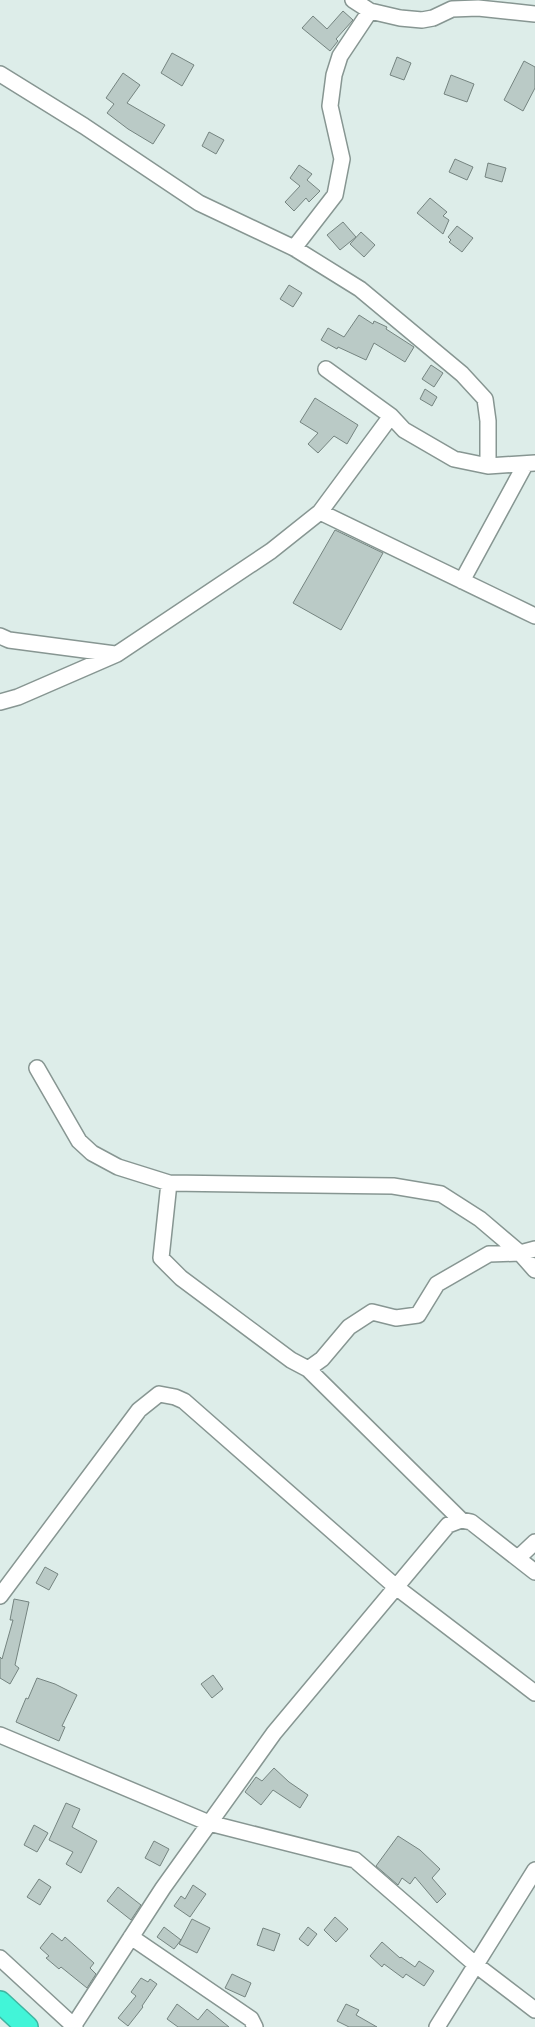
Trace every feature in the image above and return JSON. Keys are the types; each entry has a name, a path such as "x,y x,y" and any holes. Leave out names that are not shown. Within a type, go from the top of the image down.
{"highway":[{"path":"0,2002 27,2027"}],"street":[{"path":"353,0 370,12 422,20 433,18 452,10 481,4 535,14"},
{"path":"294,248 335,195 342,160 330,106 334,75 340,56 370,12"},
{"path":"0,74 84,126 199,203 294,248 360,288 462,374 484,399 488,421 488,466"},
{"path":"326,369 391,416 404,430 454,458 488,466 530,464"},
{"path":"0,702 18,697 117,654 271,551 320,512 391,416"},
{"path":"462,581 530,464"},
{"path":"320,512 535,616"},
{"path":"0,636 8,640 117,654"},
{"path":"37,1068 79,1141 92,1153 118,1167 168,1183 393,1186 441,1194 480,1219 520,1253 535,1270"},
{"path":"168,1183 161,1258 181,1278 291,1360 308,1369 461,1520"},
{"path":"308,1369 322,1359 350,1327 372,1312 396,1318 418,1315 437,1284 489,1254 520,1253 535,1250"},
{"path":"0,1596 139,1410 159,1394 184,1401 396,1587 535,1694"},
{"path":"0,1958 74,2026 163,1888 274,1733 448,1525 461,1520 471,1522 535,1572"},
{"path":"518,1558 535,1542"},
{"path":"0,1735 209,1823 355,1860 476,1965 535,2010"},
{"path":"438,2027 535,1870"},
{"path":"131,1936 251,2019 255,2027"}],"building":[{"path":"343,11 353,20 336,39 338,41 330,51 302,28 313,16 327,29"},
{"path":"172,53 194,65 182,86 161,73"},
{"path":"397,57 411,63 404,80 390,75"},
{"path":"524,61 535,67 535,88 523,111 504,100"},
{"path":"123,73 140,85 127,103 165,125 153,144 128,129 107,113 114,104 106,98"},
{"path":"451,75 474,84 467,102 444,94"},
{"path":"209,132 224,140 216,154 202,146"},
{"path":"455,159 473,167 467,180 449,172"},
{"path":"488,163 506,168 502,182 485,177"},
{"path":"299,165 312,174 307,180 320,191 309,202 306,198 294,211 285,202 300,186 290,178"},
{"path":"430,198 447,212 443,216 449,220 443,234 417,213"},
{"path":"343,222 356,237 340,250 327,235"},
{"path":"457,226 473,238 462,252 449,242 451,240 448,237"},
{"path":"361,232 375,245 364,257 350,244"},
{"path":"289,285 302,293 293,307 280,299"},
{"path":"359,315 373,324 374,321 387,327 386,329 414,347 405,362 374,343 366,360 338,347 337,349 321,340 328,328 344,337"},
{"path":"431,365 443,373 434,387 422,379"},
{"path":"425,389 437,397 432,406 420,399"},
{"path":"315,398 358,425 347,444 334,436 318,453 308,444 318,433 300,422"},
{"path":"335,530 383,553 341,630 293,603"},
{"path":"45,1567 58,1574 49,1590 36,1583"},
{"path":"14,1599 29,1602 15,1665 19,1668 10,1684 0,1678 0,1657 2,1659 13,1620 10,1620"},
{"path":"213,1675 223,1689 212,1698 201,1684"},
{"path":"37,1678 55,1684 77,1695 62,1726 65,1727 59,1741 16,1722"},
{"path":"274,1768 289,1782 308,1795 300,1808 273,1790 261,1805 245,1792 256,1777 262,1781"},
{"path":"66,1803 80,1809 72,1827 97,1841 81,1873 66,1864 73,1852 49,1840"},
{"path":"34,1825 48,1833 37,1852 24,1845"},
{"path":"398,1836 420,1850 440,1869 432,1878 446,1894 437,1903 415,1877 410,1884 402,1878 398,1885 376,1866"},
{"path":"154,1841 169,1849 160,1866 145,1858"},
{"path":"39,1879 51,1887 40,1905 27,1897"},
{"path":"193,1885 206,1894 190,1917 174,1906 181,1896 185,1899"},
{"path":"118,1887 141,1905 131,1920 107,1901"},
{"path":"335,1917 348,1929 336,1942 324,1930"},
{"path":"192,1919 210,1928 197,1953 179,1944"},
{"path":"164,1927 181,1940 174,1949 157,1937"},
{"path":"308,1927 317,1934 308,1946 299,1939"},
{"path":"263,1928 280,1934 274,1951 257,1945"},
{"path":"52,1933 62,1941 65,1937 94,1963 90,1968 96,1974 87,1988 61,1967 59,1969 46,1958 49,1956 40,1948"},
{"path":"382,1942 400,1958 415,1967 419,1961 434,1971 424,1986 406,1974 403,1978 384,1964 382,1967 370,1956"},
{"path":"232,1974 251,1983 245,1997 225,1988"},
{"path":"141,1978 148,1982 150,1979 157,1984 143,2007 128,2026 118,2018 136,1996 131,1992"},
{"path":"177,2004 198,2020 207,2009 229,2027 178,2027 167,2019"},
{"path":"346,2004 359,2010 356,2015 377,2027 349,2027 337,2021"}]}
